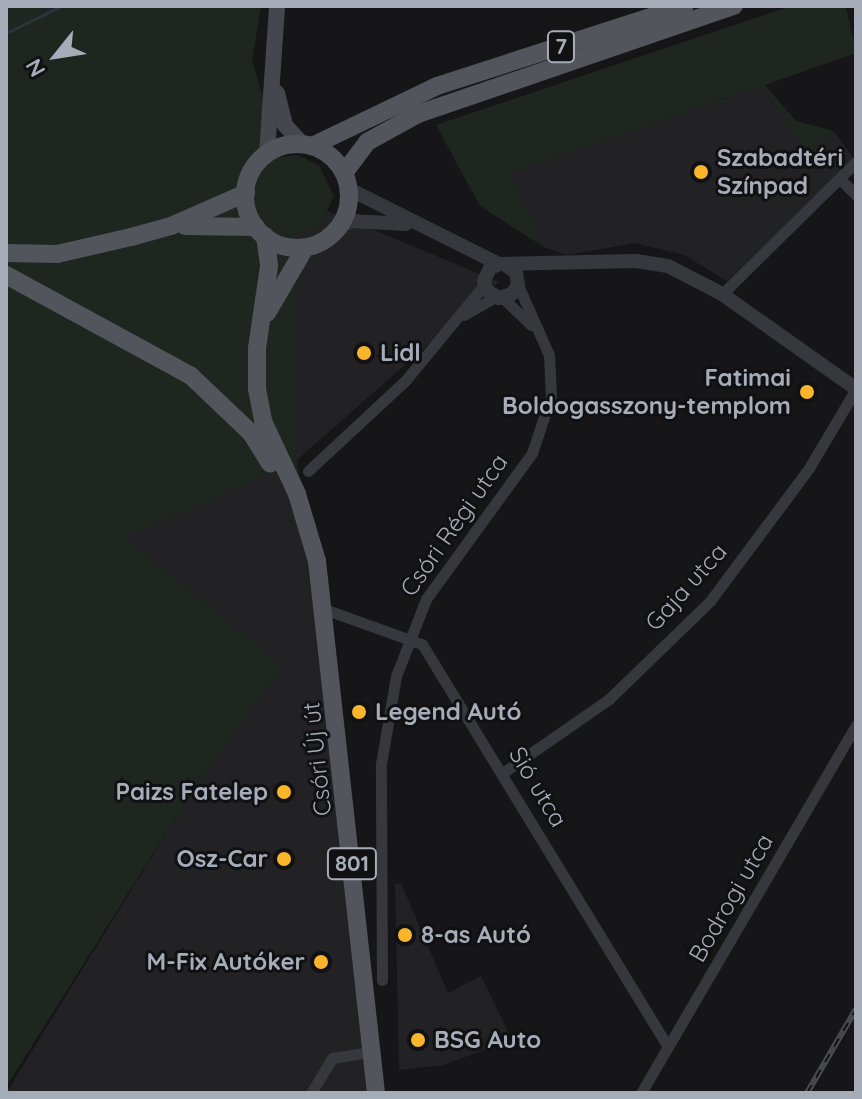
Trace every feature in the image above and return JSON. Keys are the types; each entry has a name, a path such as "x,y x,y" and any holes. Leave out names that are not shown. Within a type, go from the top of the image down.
{"main road":[{"path":"260,231 246,193 251,172 267,154 277,6"},
{"name":"7","path":"267,154 307,145 413,95 684,6"},
{"name":"7","path":"340,226 346,181 367,142 423,112 734,6"},
{"path":"272,52 279,108 289,132 333,158 346,181"},
{"path":"6,253 57,254 171,226 246,193"},
{"path":"171,226 260,231 305,248 340,226"},
{"name":"801","path":"260,231 269,266 256,372 263,421 305,517"},
{"name":"801","path":"262,322 305,248"},
{"name":"801","path":"6,275 191,376 251,433 305,517"},
{"name":"Csóri Új út","path":"305,517 324,609 376,1093"}],"street":[{"path":"722,294 856,162"},
{"path":"840,179 856,195"},
{"path":"346,181 413,224 501,264 654,262 722,294 856,389"},
{"path":"340,226 352,221 413,224"},
{"path":"460,246 499,298 542,338"},
{"path":"308,471 389,397 501,264"},
{"path":"501,264 518,283"},
{"path":"457,319 499,298 549,264"},
{"name":"Csóri Régi utca","path":"382,980 381,764 391,696 409,638 435,584 517,476 539,438 552,379 542,338 518,283"},
{"name":"Gaja utca","path":"504,772 602,704 704,607 809,468 856,389"},
{"name":"Sió utca","path":"324,609 422,644 504,772 667,1045"},
{"name":"Bodrogi utca","path":"641,1093 856,725"},
{"path":"311,1093 332,1058 371,1052"}],"shaded area":[{"path":"6,6 261,6 252,61 281,157 297,155 319,165 334,197 318,228 294,237 297,460 125,538 282,666 190,795 6,1087"},
{"path":"791,6 846,6 856,53 765,85 796,121 834,131 810,155 761,86 509,174 544,247 480,206 436,125"},
{"path":"761,86 810,154 834,131 854,159 727,281 684,255 635,243 567,255 544,247 508,174"},
{"path":"294,197 499,282 297,460 385,1093 6,1093 190,795 281,666 125,538"},
{"path":"401,883 448,993 481,976 512,1040 443,1065 399,1070 395,884"}],"waterway":[{"path":"6,33 61,6"}],"railway":[{"path":"807,1093 856,1009"}],"place":[{"name":"Szabadtéri Színpad","path":"701,172"},
{"name":"Lidl","path":"364,353"},
{"name":"Fatimai Boldogasszony-templom","path":"807,392"},
{"name":"Legend Autó","path":"359,712"},
{"name":"Paizs Fatelep","path":"284,792"},
{"name":"Osz-Car","path":"284,859"},
{"name":"8-as Autó","path":"405,935"},
{"name":"M-Fix Autóker","path":"321,962"},
{"name":"BSG Auto","path":"418,1040"}]}
